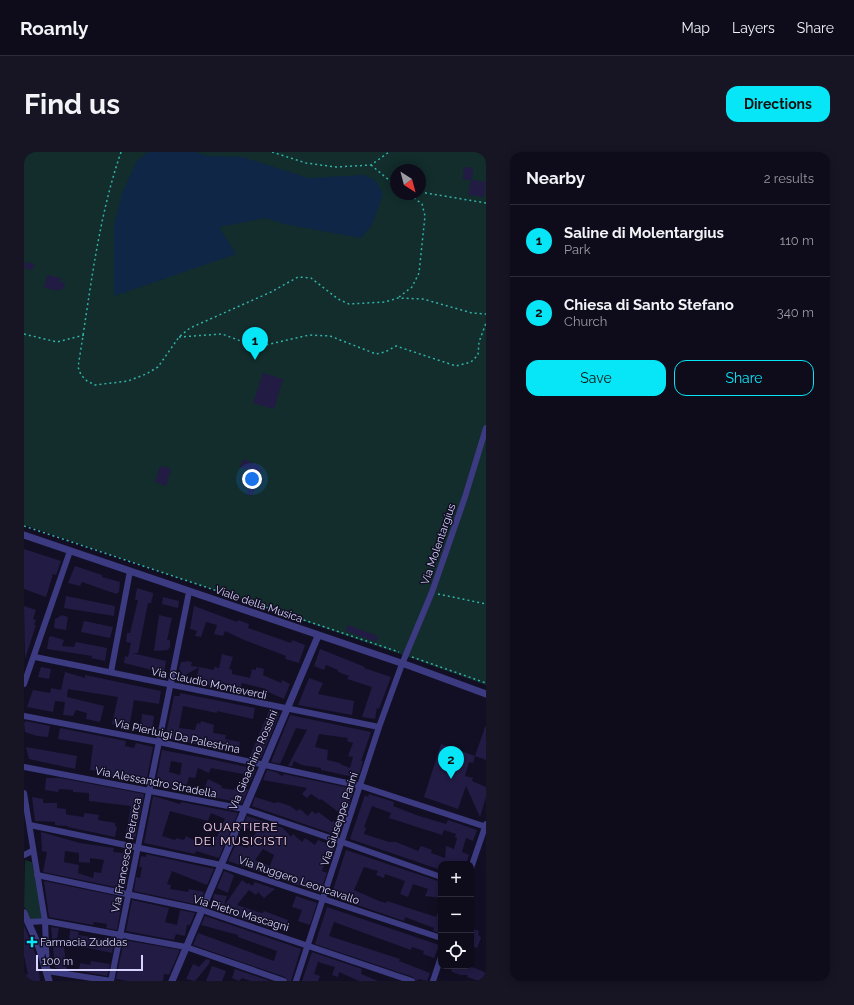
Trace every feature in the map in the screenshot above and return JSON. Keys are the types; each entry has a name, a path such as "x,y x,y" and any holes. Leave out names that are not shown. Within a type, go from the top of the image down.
{"street":[{"name":"Via Molentargius","path":"402,664 432,592 465,497 486,428"},
{"name":"Viale della Musica","path":"24,535 486,694"},
{"path":"24,684 35,657 70,551"},
{"path":"111,672 130,571"},
{"name":"Via Francesco Petrarca","path":"111,981 189,592"},
{"name":"Via Gioachino Rossini","path":"172,981 318,636"},
{"name":"Via Claudio Monteverdi","path":"35,657 287,710 379,727"},
{"name":"Via Giuseppe Parini","path":"296,981 324,900 379,727 402,664"},
{"name":"Via Pierluigi Da Palestrina","path":"24,716 159,742 361,786 486,826"},
{"name":"Via Alessandro Stradella","path":"24,767 244,809 438,876"},
{"path":"24,793 30,825 32,851 45,921 47,971"},
{"name":"Via Ruggero Leoncavallo","path":"30,825 221,865 438,937"},
{"path":"474,861 486,826"},
{"path":"24,855 32,851"},
{"name":"Via Pietro Mascagni","path":"37,875 202,910 412,981"},
{"path":"24,913 29,922 47,971 49,981"},
{"path":"29,922 45,921 186,947 284,981"},
{"path":"433,981 438,966"},
{"path":"47,971 111,981"}],"path":[{"path":"121,152 105,207 93,266 84,335 78,367 84,378 95,385 128,381 146,374 158,367 179,337 190,328 265,295 298,278 311,278 338,299 349,304 385,302 398,298 423,299 472,313 486,314"},
{"path":"272,152 313,164 336,167 371,165 389,152"},
{"path":"371,165 390,181"},
{"path":"426,193 486,203"},
{"path":"398,298 412,287 419,272 425,216 422,204 417,200"},
{"path":"179,337 222,334 257,347 309,334 330,336 376,354 385,352 396,346 456,366 471,362 478,355 479,342 486,323"},
{"path":"24,334 57,342 84,335"},
{"path":"24,526 406,654 486,683"},
{"path":"432,592 486,604"}],"green space":[{"path":"24,152 486,152 486,685 24,525"},
{"path":"25,860 32,862 42,918 31,920 24,906"}],"water":[{"path":"148,152 195,152 207,156 243,157 308,178 363,175 376,181 383,194 372,225 361,238 284,224 266,218 219,227 236,254 114,296 114,225 123,191 137,161"}],"building":[{"path":"464,167 473,168 472,180 486,182 484,197 468,195 471,180 463,179"},
{"path":"24,262 34,264 33,270 24,268"},
{"path":"47,275 61,278 60,282 65,283 64,289 61,288 60,291 44,288"},
{"path":"263,373 283,379 274,409 253,403"},
{"path":"243,459 259,465 258,467 262,469 252,496 247,494 254,471 240,467"},
{"path":"160,466 171,469 166,486 155,482"},
{"path":"24,549 61,561 56,575 53,574 46,597 24,589"},
{"path":"75,566 102,575 102,577 120,582 119,592 116,594 82,582 80,586 68,583"},
{"path":"137,588 153,593 153,595 151,603 148,603 138,653 132,653 166,661 164,673 124,663 125,656 128,657 131,643 126,642 127,633 130,633 138,600 135,600"},
{"path":"66,596 115,606 114,616 64,608"},
{"path":"163,597 179,601 178,608 162,604"},
{"path":"24,606 36,610 33,619 36,620 34,625 36,625 25,659"},
{"path":"194,606 237,622 238,620 249,624 248,628 291,643 292,640 305,645 299,663 285,659 286,656 225,631 223,636 214,634 217,625 206,622 201,637 195,636 197,631 190,629"},
{"path":"62,615 68,617 66,630 54,628 55,619"},
{"path":"159,615 172,618 167,640 170,640 170,647 168,650 154,651"},
{"path":"84,621 113,627 110,638 81,632"},
{"path":"348,625 378,636 376,642 346,631"},
{"path":"51,636 64,640 62,646 74,647 76,642 107,648 105,661 91,658 92,656 47,649 49,637"},
{"path":"320,649 365,667 364,668 391,677 379,709 377,708 375,719 362,717 372,687 347,679 349,676 326,665 324,670 314,666"},
{"path":"222,654 233,657 229,669 232,670 232,674 250,678 252,669 256,670 256,667 264,669 263,675 281,683 282,680 290,684 284,699 266,691 266,689 242,683 241,687 212,682 211,686 196,681 199,667 214,670 214,667 219,668"},
{"path":"181,662 192,662 191,666 199,667 184,676 179,669"},
{"path":"41,667 51,669 49,679 38,677"},
{"path":"65,672 85,678 85,675 161,691 159,704 134,700 129,728 112,724 118,697 68,689 67,697 104,706 100,722 86,719 87,713 76,710 73,716 63,715 65,702 55,701 53,712 27,707 33,690 50,693 51,688 61,690"},
{"path":"309,678 323,683 318,694 354,701 352,715 298,705"},
{"path":"180,693 255,708 253,719 217,711 217,713 183,706 179,728 195,730 197,723 200,724 201,721 214,725 213,733 226,735 225,739 240,742 238,753 165,738 174,696 180,696"},
{"path":"269,711 279,713 279,715 261,758 250,756"},
{"path":"142,714 154,716 152,731 141,728"},
{"path":"290,715 371,732 361,761 363,761 358,778 321,770 321,768 302,765 294,761 292,766 288,766 307,730 296,728 280,764 271,762","holes":["319,734 348,738 347,741 353,743 348,756 353,757 350,768 340,763 327,760 328,750 315,747"]},
{"path":"26,721 50,726 48,737 37,736 25,732 24,723"},
{"path":"486,727 486,760 475,756"},
{"path":"60,728 126,741 125,746 134,748 136,743 153,747 146,783 101,774 101,771 90,770 93,745 58,739"},
{"path":"441,744 475,756 473,763 469,762 465,776 473,778 472,781 486,787 486,797 480,817 466,786 458,809 424,797"},
{"path":"26,747 77,756 75,769 29,759"},
{"path":"162,750 256,769 251,780 243,779 243,774 211,768 209,773 198,768 195,778 189,777 185,791 155,786","holes":["171,761 182,763 180,775 169,772"]},
{"path":"267,770 276,772 282,776 284,774 354,789 339,836 252,806 255,797 290,806 297,811 300,809 308,816 312,811 316,814 318,812 332,822 337,822 340,813 321,799 320,800 311,794 307,798 302,794 307,788 263,780"},
{"path":"46,778 60,778 144,794 135,840 125,839 131,806 89,801 89,793 73,792 73,790 59,789 58,792 45,790"},
{"path":"208,779 222,786 221,788 234,790 234,788 239,789 241,786 248,790 242,803 202,795"},
{"path":"369,794 394,802 393,806 419,816 446,824 448,820 477,830 473,841 466,838 462,852 469,855 467,861 438,861 438,869 350,839 365,795 368,797","holes":["372,806 391,813 389,818 442,835 444,830 456,834 455,837 457,838 454,849 446,846 445,858 431,853 432,850 421,846 418,851 396,842 389,842 364,834 366,828 364,827"]},
{"path":"153,796 180,804 181,802 238,813 219,858 196,851 195,854 144,843","holes":["170,811 208,821 211,813 225,819 217,837 215,836 212,845 203,841 202,844 186,836 184,840 176,838 175,840 162,836"]},
{"path":"32,797 43,799 43,803 57,803 57,808 66,809 66,814 69,815 84,817 84,813 99,815 98,820 115,823 115,826 117,827 115,837 68,826 55,825 55,822 35,821"},
{"path":"247,816 283,828 291,837 293,834 302,842 305,838 315,845 318,840 335,847 331,860 326,858 322,871 327,873 320,893 228,861 236,844 247,848 257,831 243,827","holes":["263,849 274,855 270,866 255,860"]},
{"path":"41,832 80,843 114,848 113,852 123,853 124,850 132,852 125,889 43,872 47,852 42,851","holes":["65,851 79,853 79,862 90,863 90,858 104,860 101,873 94,872 93,878 78,873 79,865 64,862"]},
{"path":"346,850 438,881 438,898 425,896 428,889 413,884 408,897 400,894 405,881 385,874 384,878 376,875 378,871 364,867 354,890 379,901 386,903 387,901 436,917 438,912 438,932 433,931 434,928 405,917 404,921 331,896"},
{"path":"146,854 214,869 207,885 172,871 167,884 171,885 170,889 188,892 189,889 204,892 199,905 134,891 136,877 140,878 142,867 139,867 141,856 146,857"},
{"path":"224,871 234,875 228,893 217,888"},
{"path":"242,880 252,886 255,882 275,889 264,898 258,892 256,895 249,890 237,905 258,912 263,913 264,911 288,920 285,931 271,926 270,928 211,908 214,894 227,896 224,906"},
{"path":"44,881 121,897 120,901 122,902 117,930 106,928 107,924 94,922 93,925 49,917"},
{"path":"296,896 317,903 310,925 298,921 302,910 292,907"},
{"path":"132,900 169,908 165,922 177,925 180,910 195,913 190,925 187,925 185,936 176,934 174,940 126,931"},
{"path":"327,907 438,945 438,948 434,958 423,954 424,951 412,947 411,950 334,922 329,936 400,959 399,961 430,973 427,981 419,979 416,981 413,977 315,944"},
{"path":"205,916 301,949 291,981 288,981 285,977 193,945 198,933 274,961 277,951 238,937 238,935 201,925"},
{"path":"24,925 38,961 40,981 24,981 24,975 28,974 24,956"},
{"path":"51,927 59,928 57,939 63,940 67,970 55,968"},
{"path":"474,929 479,931 478,934 481,938 477,948 474,947"},
{"path":"70,930 79,932 78,935 104,939 105,937 115,938 112,953 69,944"},
{"path":"124,940 180,950 169,975 164,974 163,981 128,981 116,979"},
{"path":"312,952 362,969 361,974 378,981 359,981 339,972 338,977 332,975 335,967 318,962 314,974 320,976 318,981 302,981"},
{"path":"206,959 210,960 209,964 195,981 186,979 193,964 199,967"},
{"path":"91,961 110,964 107,976 79,971 80,963 90,965"},
{"path":"212,966 226,971 222,981 206,981"},
{"path":"474,968 486,973 486,981 479,981 467,977 468,975 461,975 452,972 451,969"},
{"path":"235,969 270,981 251,981 242,978 239,981 232,978"}],"place":[{"name":"Saline di Molentargius","path":"255,360"},
{"name":"Chiesa di Santo Stefano","path":"451,779"},
{"name":"Farmacia Zuddas","path":"32,942"}],"district":[{"name":"QUARTIERE DEI MUSICISTI","path":"241,834"}]}
